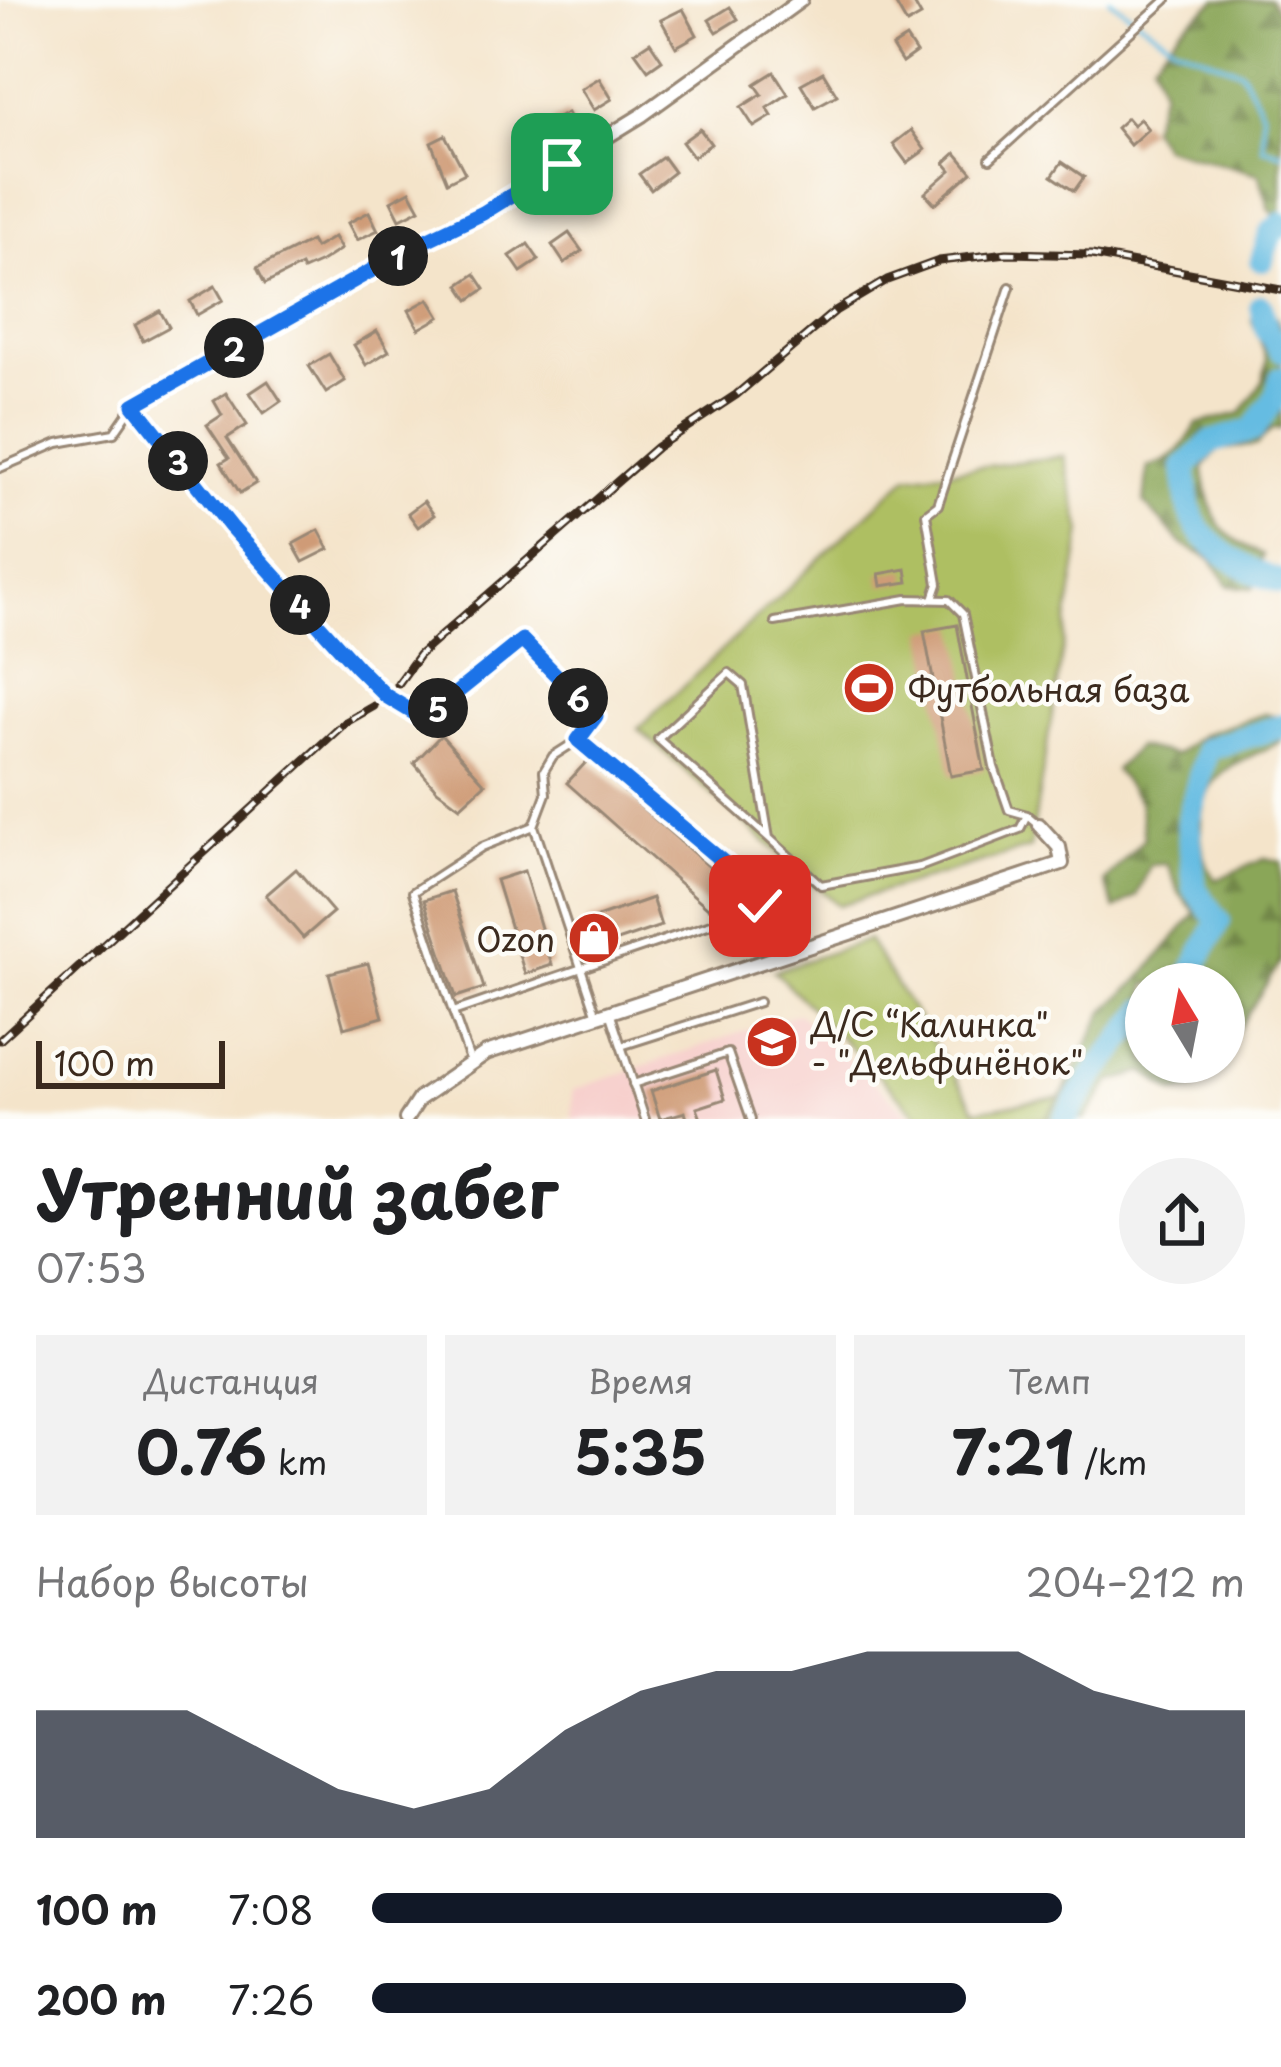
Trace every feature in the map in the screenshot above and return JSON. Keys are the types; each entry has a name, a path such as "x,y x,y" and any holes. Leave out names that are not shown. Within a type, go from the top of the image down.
{"street":[{"path":"134,405 422,242 483,213 642,115 802,0"},
{"path":"406,1119 419,1099 486,1053 1062,863 1059,847 1040,825"}],"lane":[{"path":"990,159 1166,0"},
{"path":"933,599 938,584 926,514 938,505 1010,287"},
{"path":"0,468 58,443 115,433 134,405"},
{"path":"775,622 907,598 949,600 964,614 994,767 1009,810 1040,825"},
{"path":"769,838 743,685 729,674 658,740 821,885 920,867 1020,829 1027,815"},
{"path":"453,1012 580,969 752,910 760,906 759,892 578,740 554,756 544,771 546,794 534,826 580,969 621,1046 645,1119"},
{"path":"471,1062 413,892 482,847 534,826"},
{"path":"761,899 777,914 792,951"},
{"path":"621,1046 759,1003"},
{"path":"633,1084 728,1053 751,1119"}],"path":[{"path":"134,405 231,527 386,696 424,719 522,640 596,716 578,740"}],"shaded area":[{"name":"Д/С “Калинка\" - \"Дельфинёнок\"","path":"798,1013 914,1119 572,1119 573,1090"}],"green space":[{"path":"1217,0 1270,0 1281,16 1281,221 1270,210 1259,174 1163,147 1150,127 1162,90 1153,61 1181,28"},
{"path":"1276,317 1281,330 1281,429 1273,428 1256,445 1218,450 1203,468 1218,522 1235,539 1263,555 1253,588 1229,586 1211,559 1183,545 1144,503 1148,467 1177,452 1197,424 1241,413 1263,381 1267,359 1252,320"},
{"name":"Футбольная база","path":"1064,456 1082,531 1030,848 838,905 638,729 908,476"},
{"path":"1265,714 1281,717 1281,741 1221,774 1202,811 1201,841 1216,880 1266,858 1281,862 1281,961 1245,1018 1245,963 1154,963 1196,913 1180,894 1167,864 1150,865 1137,896 1115,909 1104,882 1144,838 1139,801 1115,770 1137,747 1175,755 1203,734"},
{"path":"868,940 976,1110 1061,1097 1045,1119 922,1119 774,971"},
{"path":"1125,993 1125,1078 1111,1082 1085,1119 1045,1119 1061,1097 1105,1011"},
{"path":"1160,1083 1200,1083 1196,1089 1174,1093"}],"building":[{"path":"912,0 921,16 907,24 895,3"},
{"path":"730,7 738,19 717,32 709,20"},
{"path":"683,9 697,35 676,47 661,20"},
{"path":"906,38 916,53 902,63 892,47"},
{"path":"650,42 662,60 648,70 635,52"},
{"path":"774,72 788,94 767,108 772,116 754,127 741,107 762,94 755,84"},
{"path":"823,72 837,95 815,107 801,84"},
{"path":"599,78 612,99 594,110 581,89"},
{"path":"567,113 575,128 559,136 552,121"},
{"path":"1127,118 1133,125 1140,119 1148,129 1130,145 1116,128"},
{"path":"700,129 711,144 693,157 682,142"},
{"path":"911,130 925,150 907,163 893,144"},
{"path":"445,135 465,173 447,182 431,142"},
{"path":"956,153 972,172 935,204 925,193 951,170 945,163"},
{"path":"663,157 674,172 651,190 639,174"},
{"path":"1062,162 1084,177 1074,191 1052,176"},
{"path":"410,191 420,209 400,219 391,201"},
{"path":"369,212 378,230 357,240 348,223"},
{"path":"569,233 582,251 564,263 552,245"},
{"path":"334,237 341,249 265,284 257,268 311,241 315,248"},
{"path":"528,244 539,260 521,272 510,256"},
{"path":"475,274 485,289 469,300 459,285"},
{"path":"215,286 223,300 197,315 190,301"},
{"path":"429,299 440,317 419,329 409,310"},
{"path":"160,311 169,327 143,341 135,325"},
{"path":"377,331 389,351 366,365 354,345"},
{"path":"329,354 345,381 326,393 309,366"},
{"path":"268,381 281,401 264,413 250,393"},
{"path":"226,393 247,425 227,438 256,483 240,493 221,463 229,458 207,425 222,415 214,401"},
{"path":"424,501 434,515 418,527 408,513"},
{"path":"319,530 329,549 303,562 293,544"},
{"path":"906,569 908,582 881,586 879,574"},
{"path":"957,625 984,770 951,776 924,631"},
{"path":"441,735 485,784 460,807 437,790 414,763"},
{"path":"588,760 729,884 708,908 567,783"},
{"path":"296,869 333,912 303,938 266,895"},
{"path":"524,871 552,965 525,974 496,880"},
{"path":"452,891 484,988 456,997 424,900"},
{"path":"652,898 661,926 596,948 586,921"},
{"path":"368,963 383,1017 344,1028 329,973"},
{"path":"716,1070 725,1099 697,1108 701,1119 687,1119 685,1112 660,1119 651,1091"}],"waterway":[{"path":"1110,0 1173,44 1241,71 1262,111 1263,148 1281,153"},
{"path":"1262,260 1271,232 1281,224"},
{"path":"1261,306 1267,331 1281,350"},
{"path":"1281,378 1276,397 1253,430 1211,442 1184,468 1190,510 1206,538 1242,565 1281,582"},
{"path":"1197,963 1219,921 1195,889 1188,822 1207,749 1281,726"},
{"path":"1065,1119 1125,1036"}],"railway":[{"path":"398,684 419,655 657,447 736,395 835,311 887,280 939,261 1007,253 1092,255 1281,290"},
{"path":"0,1040 346,722 374,706"}],"place":[{"name":"Футбольная база","path":"869,688"},
{"name":"Ozon","path":"594,938"},
{"name":"Д/С “Калинка\" - \"Дельфинёнок\"","path":"772,1042"}],"route":[{"path":"562,164 483,213 422,242 134,405 231,527 386,696 424,719 522,640 596,716 578,740 759,892 760,906"}]}
